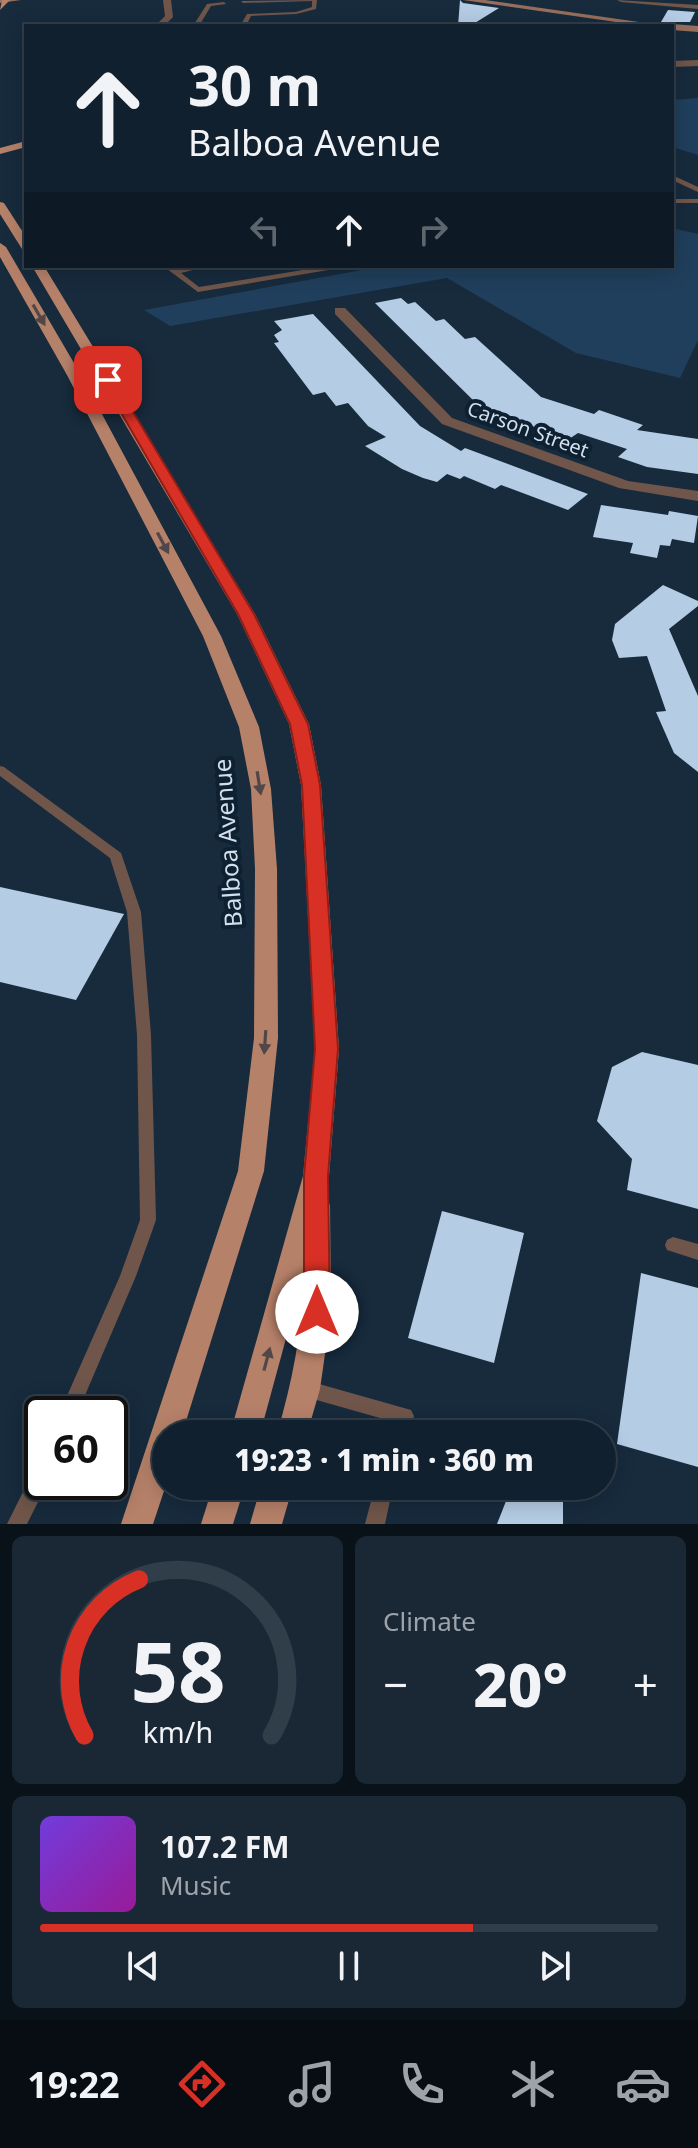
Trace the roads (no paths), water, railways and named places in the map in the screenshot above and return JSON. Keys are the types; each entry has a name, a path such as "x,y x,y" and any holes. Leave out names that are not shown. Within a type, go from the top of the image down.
{"main road":[{"path":"0,8 4,0 17,0"},
{"path":"467,0 649,24"},
{"path":"501,0 520,5"},
{"path":"674,27 698,29"},
{"path":"0,148 24,144"},
{"path":"0,205 24,243"},
{"name":"Balboa Avenue","path":"0,247 74,375 212,636 249,727 261,789 266,869 266,1038 251,1171 172,1420"},
{"path":"39,268 246,614 299,724 311,785 327,1049 316,1176 317,1312 305,1389 296,1420"},
{"path":"249,1420 316,1176"},
{"name":"Balboa Avenue","path":"137,1524 152,1480"},
{"path":"217,1524 225,1500"},
{"path":"266,1524 273,1500"}],"street":[{"path":"161,24 169,17 167,0"},
{"path":"621,0 698,7"},
{"path":"674,64 698,63"},
{"name":"Carson Street","path":"340,311 447,421 625,485 698,496"}],"lane":[{"path":"243,2 315,0 314,8 283,14 249,15 244,24"},
{"path":"197,24 209,5 224,3"},
{"path":"277,24 283,14"},
{"path":"674,178 698,190"},
{"path":"674,201 698,201"},
{"path":"171,269 198,290 328,268"},
{"path":"4,778 116,856 134,912 144,1035 148,1220 128,1276 76,1396"},
{"path":"673,1245 698,1252"},
{"path":"305,1389 405,1416 404,1420"},
{"path":"17,1524 29,1500"},
{"path":"375,1524 381,1500"}]}
